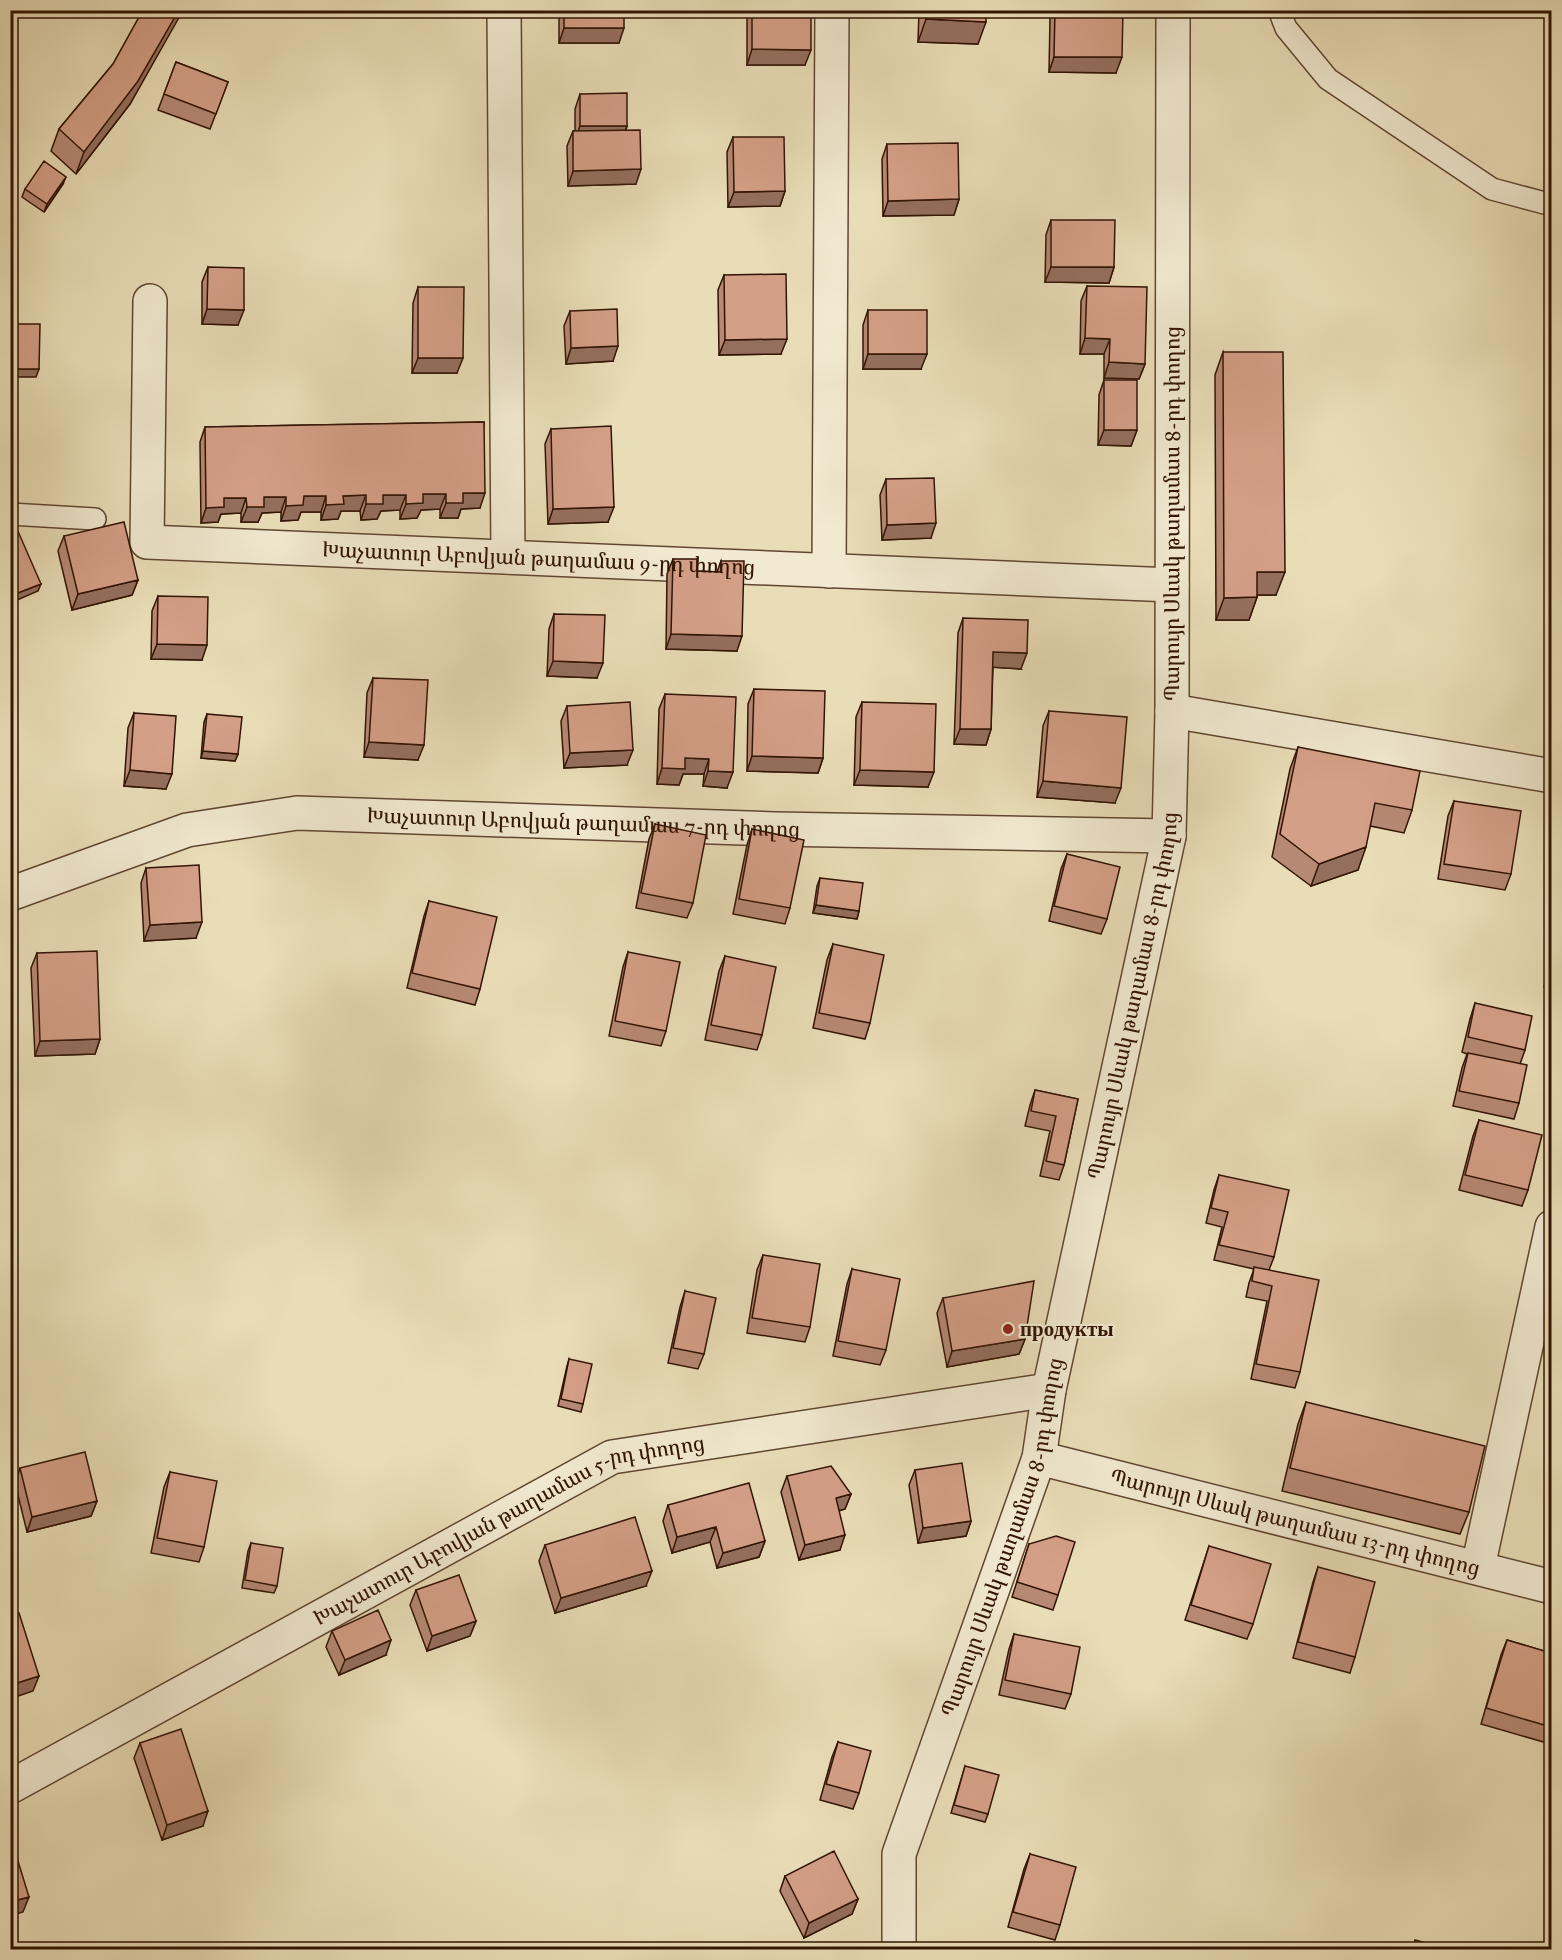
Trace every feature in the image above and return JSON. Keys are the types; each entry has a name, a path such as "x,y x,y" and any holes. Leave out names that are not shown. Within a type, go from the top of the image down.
{"street":[{"path":"504,10 508,557"},
{"path":"829,571 832,10"},
{"name":"Պարույր Սևակ թաղամաս 8-րդ փողոց","path":"899,1950 899,1854 1039,1458 1049,1390 1169,836 1172,711 1173,10"},
{"name":"Խաչատուր Աբովյան թաղամաս 9-րդ փողոց","path":"150,301 147,542 1172,585"},
{"path":"1172,711 1551,776"},
{"name":"Խաչատուր Աբովյան թաղամաս 7-րդ փողոց","path":"10,894 187,830 297,813 775,829 1169,836"},
{"path":"1478,1567 1551,1227"},
{"name":"Խաչատուր Աբովյան թաղամաս 5-րդ փողոց","path":"10,1788 612,1457 1049,1390"},
{"name":"Պարույր Սևակ թաղամաս 13-րդ փողոց","path":"1039,1458 1551,1587"}],"lane":[{"path":"1279,10 1286,28 1328,79 1492,189 1551,205"},
{"path":"10,514 95,519"}],"building":[{"path":"143,10 179,10 138,81 84,152 59,129 113,64"},
{"path":"564,10 624,10 624,28 564,28"},
{"path":"752,10 811,10 811,50 752,49"},
{"path":"926,10 986,10 986,22 926,19"},
{"path":"1055,10 1123,10 1122,57 1054,57"},
{"path":"176,62 228,82 216,114 164,94"},
{"path":"627,93 627,126 580,126 580,94"},
{"path":"640,130 641,169 573,171 573,131"},
{"path":"733,137 784,137 785,191 734,192"},
{"path":"958,143 959,199 888,201 887,144"},
{"path":"44,161 66,177 47,204 25,189"},
{"path":"1051,220 1115,220 1114,267 1051,267"},
{"path":"208,267 244,268 244,310 207,309"},
{"path":"786,274 787,339 725,340 724,275"},
{"path":"1087,286 1147,287 1145,364 1109,362 1110,339 1085,338"},
{"path":"418,287 464,287 463,358 418,358"},
{"path":"617,309 618,346 571,348 570,311"},
{"path":"868,310 927,310 927,354 868,354"},
{"path":"10,324 40,324 39,369 10,369"},
{"path":"1223,352 1283,352 1285,572 1257,572 1257,597 1224,598"},
{"path":"1104,380 1137,380 1137,430 1104,430"},
{"path":"484,422 485,493 463,493 463,503 446,503 446,494 423,494 423,503 406,504 406,495 383,495 383,504 366,504 366,495 343,496 344,504 326,505 326,496 304,496 303,505 286,506 286,497 264,497 264,507 247,507 246,498 224,498 224,507 206,508 205,427"},
{"path":"611,426 614,507 553,509 551,429"},
{"path":"934,478 936,523 887,525 886,479"},
{"path":"10,513 41,584 10,596"},
{"path":"124,522 138,580 78,594 64,536"},
{"path":"673,559 697,559 697,571 721,572 721,561 744,561 742,636 671,634"},
{"path":"158,596 208,597 207,645 157,644"},
{"path":"554,614 605,615 603,663 553,661"},
{"path":"963,618 1028,620 1027,653 993,652 991,729 960,729"},
{"path":"373,678 428,680 424,745 369,742"},
{"path":"754,689 825,691 823,758 752,756"},
{"path":"665,694 736,697 733,772 708,771 709,759 685,758 685,769 662,768"},
{"path":"630,702 633,750 570,753 567,706"},
{"path":"862,702 936,704 934,772 860,770"},
{"path":"1049,711 1127,717 1121,788 1043,781"},
{"path":"134,713 176,716 172,774 130,770"},
{"path":"207,714 242,717 238,754 203,751"},
{"path":"1298,747 1420,771 1412,810 1375,803 1366,847 1319,864 1280,834"},
{"path":"1454,801 1521,811 1511,874 1444,864"},
{"path":"655,824 706,835 693,903 641,893"},
{"path":"752,829 804,840 790,908 739,899"},
{"path":"1067,854 1120,867 1107,919 1054,906"},
{"path":"199,865 202,922 150,925 146,868"},
{"path":"820,878 863,883 859,911 816,905"},
{"path":"429,901 497,917 480,989 412,973"},
{"path":"833,944 884,955 870,1023 819,1013"},
{"path":"97,951 100,1039 40,1041 37,953"},
{"path":"628,952 680,962 666,1031 615,1021"},
{"path":"725,956 776,967 762,1035 711,1025"},
{"path":"1475,1003 1532,1016 1525,1050 1468,1037"},
{"path":"1468,1053 1527,1065 1519,1103 1459,1091"},
{"path":"1035,1090 1078,1099 1064,1165 1046,1161 1056,1116 1031,1111"},
{"path":"1479,1120 1542,1135 1528,1190 1465,1175"},
{"path":"1219,1175 1289,1190 1274,1257 1219,1245 1228,1212 1211,1208"},
{"path":"763,1255 820,1264 810,1327 752,1318"},
{"path":"1254,1267 1319,1280 1300,1372 1256,1364 1272,1286 1252,1281"},
{"path":"852,1269 900,1279 886,1350 838,1341"},
{"path":"1034,1281 1025,1339 952,1351 943,1298"},
{"path":"685,1291 716,1298 704,1354 673,1348"},
{"path":"569,1359 592,1364 583,1404 561,1399"},
{"path":"1306,1402 1485,1446 1469,1512 1290,1468"},
{"path":"85,1452 97,1501 32,1517 20,1468"},
{"path":"962,1463 971,1521 923,1528 915,1470"},
{"path":"831,1466 851,1494 836,1498 845,1535 805,1545 787,1476"},
{"path":"170,1472 217,1481 204,1547 157,1538"},
{"path":"749,1483 765,1541 723,1553 716,1527 677,1537 668,1505"},
{"path":"635,1517 652,1571 561,1598 545,1545"},
{"path":"1056,1536 1075,1542 1058,1595 1017,1582 1029,1544"},
{"path":"251,1543 283,1548 277,1586 245,1580"},
{"path":"1209,1546 1271,1564 1253,1624 1191,1605"},
{"path":"1318,1567 1375,1582 1355,1657 1298,1642"},
{"path":"459,1575 476,1621 432,1636 416,1590"},
{"path":"378,1610 391,1640 345,1660 332,1631"},
{"path":"19,1613 39,1676 11,1685 10,1616"},
{"path":"1014,1634 1080,1647 1071,1694 1005,1680"},
{"path":"1507,1640 1551,1653 1551,1727 1486,1708"},
{"path":"181,1729 208,1811 167,1825 140,1743"},
{"path":"838,1742 871,1751 859,1793 826,1784"},
{"path":"965,1766 999,1775 988,1814 954,1805"},
{"path":"10,1835 29,1897 10,1902"},
{"path":"834,1851 858,1899 809,1923 785,1876"},
{"path":"1030,1854 1076,1867 1060,1925 1013,1912"},
{"path":"1415,1940 1453,1950 1413,1950"}],"place":[{"name":"продукты","path":"1008,1329"}]}
